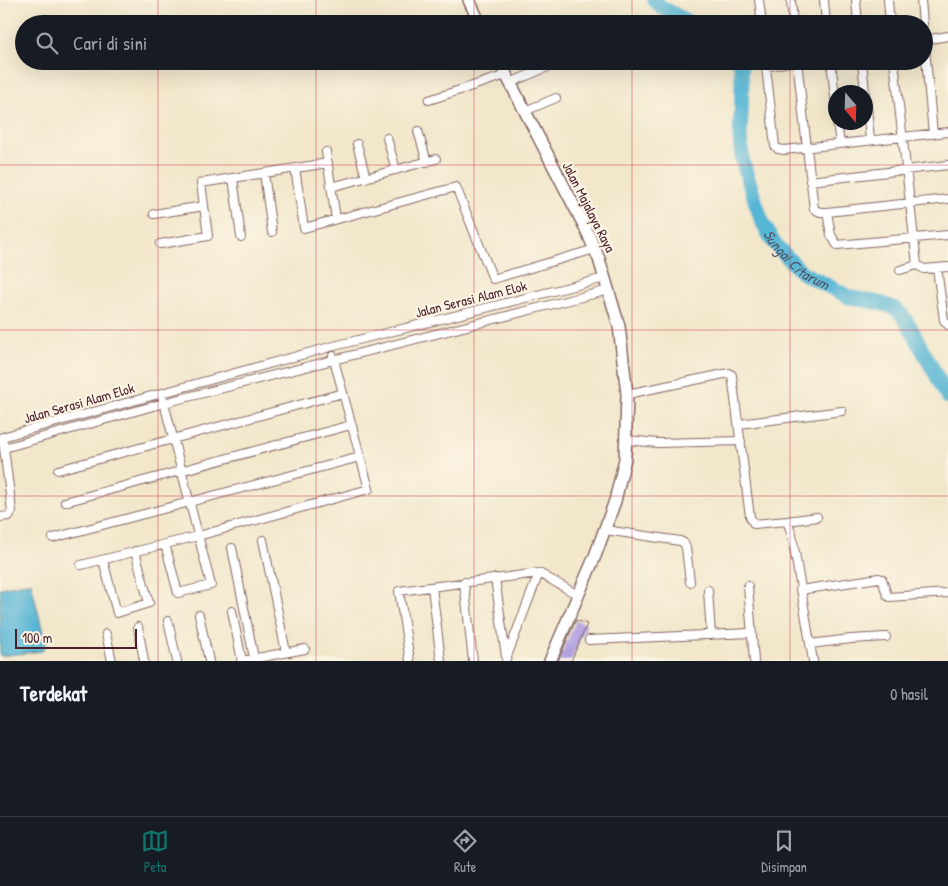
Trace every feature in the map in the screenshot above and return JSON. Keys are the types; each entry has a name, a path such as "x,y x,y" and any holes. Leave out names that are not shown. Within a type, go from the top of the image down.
{"street":[{"path":"469,0 476,15"},
{"path":"759,0 761,15"},
{"path":"791,0 792,15"},
{"path":"824,0 825,15"},
{"path":"856,0 857,15"},
{"path":"888,0 889,15"},
{"path":"920,0 922,15"},
{"path":"933,38 948,36"},
{"name":"Jalan Majalaya Raya","path":"504,70 595,250 610,290 619,326 627,394 625,459 615,501 605,530 550,661"},
{"path":"429,100 536,70"},
{"path":"767,70 775,146 778,149 784,150 948,132"},
{"path":"798,70 814,209 820,212 827,212 948,199"},
{"path":"832,70 834,85"},
{"path":"863,70 864,85"},
{"path":"895,70 917,265"},
{"path":"927,70 933,134"},
{"path":"525,112 556,98"},
{"path":"838,130 840,144"},
{"path":"869,130 870,140"},
{"path":"418,131 427,162"},
{"path":"386,138 396,170"},
{"path":"357,144 366,178"},
{"path":"326,152 336,219"},
{"path":"332,187 436,159"},
{"path":"160,244 208,236 201,183 328,163"},
{"path":"810,181 948,165"},
{"path":"295,168 304,228 456,187 493,279 595,250"},
{"path":"264,173 272,232"},
{"path":"233,178 241,237"},
{"path":"154,214 204,206"},
{"path":"827,212 830,235 837,246 948,235"},
{"path":"917,265 924,270 948,267"},
{"path":"900,270 917,265"},
{"path":"937,268 944,320 948,325"},
{"name":"Jalan Serasi Alam Elok","path":"605,278 330,347 1,437 4,448 164,403 610,290"},
{"path":"574,286 577,299"},
{"path":"81,565 198,536 369,489 330,347"},
{"path":"627,394 731,374 751,521 758,524 817,517"},
{"path":"162,392 210,585 178,593 165,544"},
{"path":"58,470 343,393"},
{"path":"739,424 842,411"},
{"path":"65,502 352,425"},
{"path":"627,440 677,443 741,441"},
{"path":"0,517 9,516 12,510 4,448"},
{"path":"54,538 360,457"},
{"path":"787,521 792,535 813,661"},
{"path":"605,530 684,543 690,582"},
{"path":"263,540 286,652"},
{"path":"232,548 246,660"},
{"path":"103,560 117,613 149,604 135,552"},
{"path":"410,661 399,591 539,574 578,595"},
{"path":"495,578 506,659 539,574"},
{"path":"800,590 879,578 882,579 887,596 889,597 948,593"},
{"path":"464,582 473,661"},
{"path":"748,586 754,661"},
{"path":"432,587 441,661"},
{"path":"708,590 711,635"},
{"path":"232,611 246,660"},
{"path":"200,615 209,661"},
{"path":"168,621 177,661"},
{"path":"138,627 144,661"},
{"path":"589,640 751,633"},
{"path":"106,634 112,661"},
{"path":"810,644 852,638 886,637"},
{"path":"246,660 304,649"}],"water":[{"path":"31,582 46,645 42,651 0,656 0,588"}],"building":[{"path":"576,620 587,624 571,661 558,661"}],"waterway":[{"name":"Sungai Citarum","path":"654,0 661,7 676,15"},
{"name":"Sungai Citarum","path":"741,70 740,138 743,163 761,219 773,242 801,272 849,297 895,308 910,327 948,397"}]}
